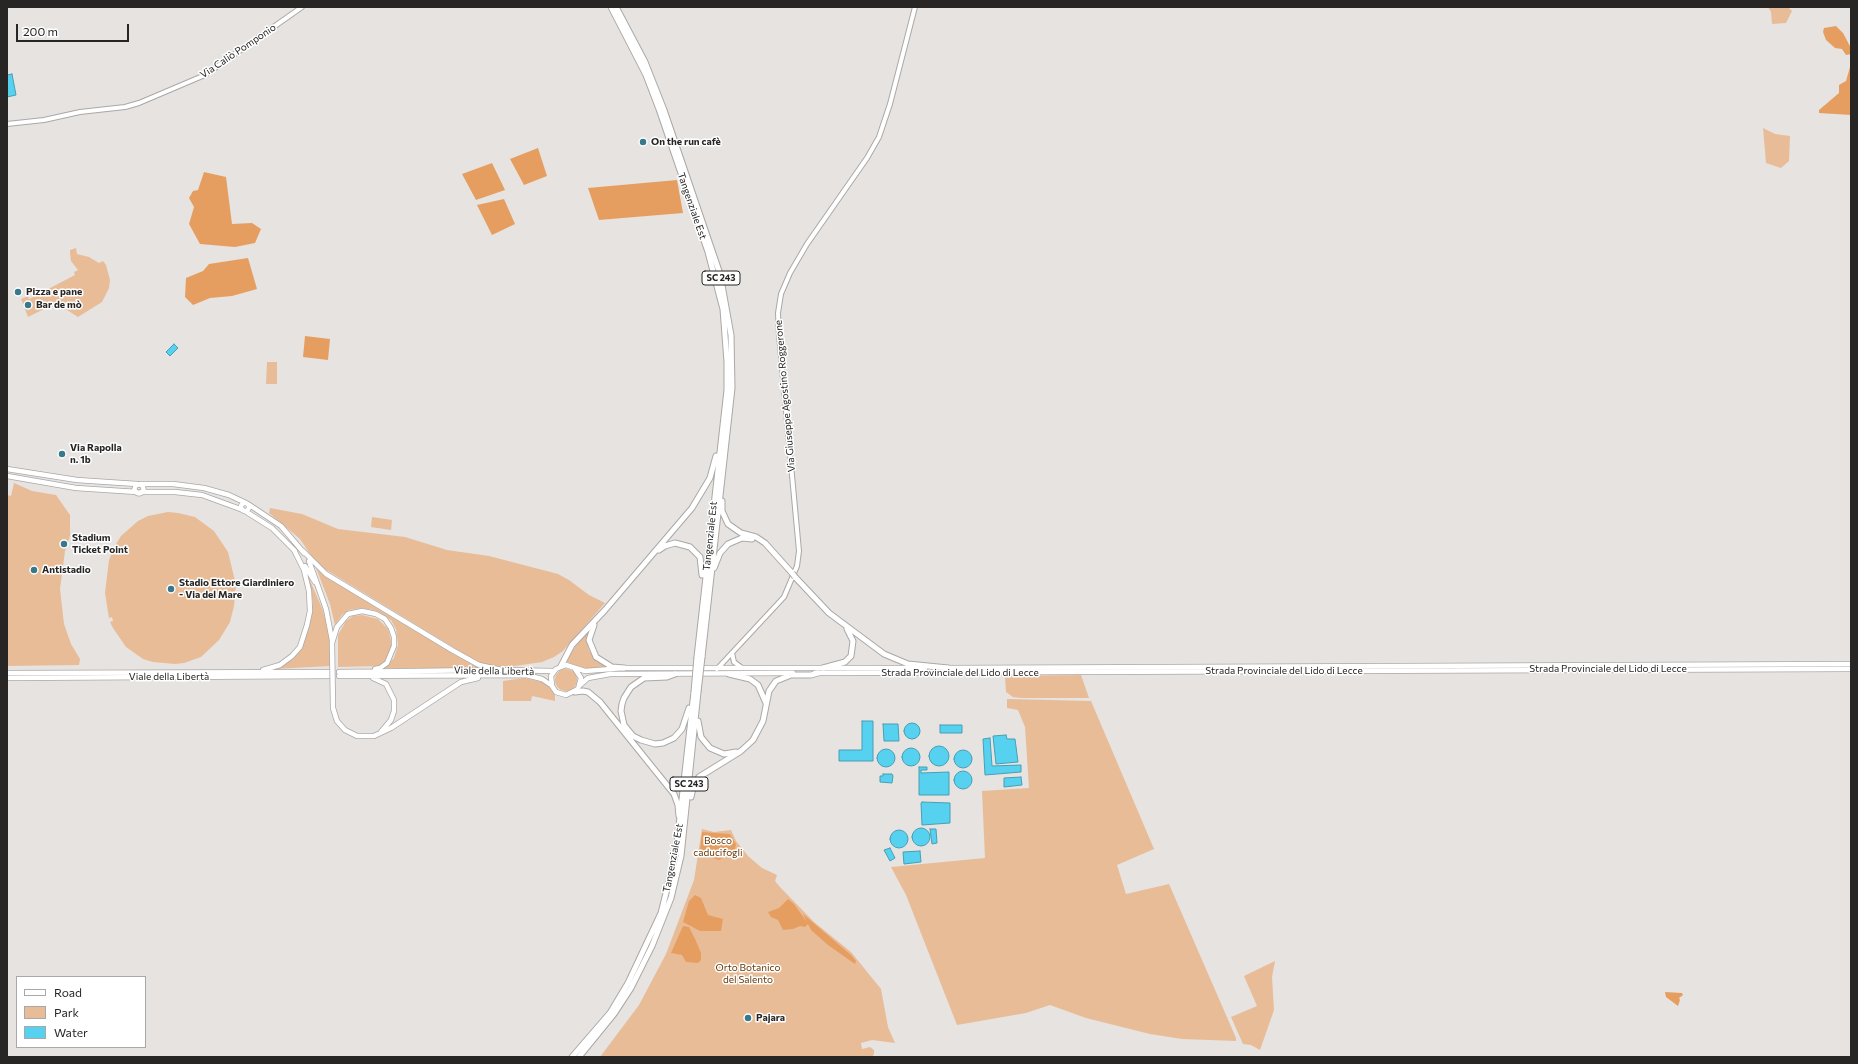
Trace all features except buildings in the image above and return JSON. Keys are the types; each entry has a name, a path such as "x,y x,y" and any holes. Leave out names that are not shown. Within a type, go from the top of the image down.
{"highway":[{"name":"Tangenziale Est","path":"611,7 648,82 716,278 723,310 727,362 726,390 699,666"},
{"name":"Tangenziale Est","path":"616,7 638,45 654,82 712,247 723,287 731,335 731,396 705,602"},
{"path":"561,666 572,645 650,559 700,497 712,471 717,443 722,430"},
{"path":"722,474 724,481 722,511 725,520 736,530 761,541 770,547 818,603 878,650 894,659 914,665 940,666 948,668"},
{"path":"705,602 715,563 724,548 733,541 742,538 761,541"},
{"path":"650,559 661,548 670,543 680,543 694,550 700,557 702,566 701,589 705,602"},
{"path":"605,610 592,629 590,646 600,661 612,667 624,668"},
{"path":"823,668 845,662 851,656 854,646 852,637 841,622"},
{"path":"699,666 696,692 698,727 701,737 705,743 716,751 724,754 737,752 749,744"},
{"path":"675,674 644,678 631,686 624,698 621,711 624,725 628,731 641,740 655,744 674,738 682,729 686,722 696,692 699,666"},
{"path":"684,831 695,782 704,772 741,751 749,744 760,728 769,691 780,678 791,675 811,675 818,673"},
{"path":"729,674 750,679 758,685 766,704"},
{"path":"575,692 580,690 588,692 600,702 674,794 679,810 676,853"},
{"name":"Tangenziale Est","path":"579,1057 614,1014 630,988 652,946 668,898 684,831 696,692"},
{"name":"Tangenziale Est","path":"674,875 696,692"},
{"name":"Tangenziale Est","path":"572,1057 610,1013 628,983 648,944 668,898"}],"main road":[{"path":"7,469 77,480 139,484 173,484 204,488 229,495 247,503 288,532 303,551 326,574 480,666 502,670"},
{"path":"7,476 76,488 139,492 175,492 202,495 244,510 262,520 283,537 294,550 320,592"},
{"path":"76,488 77,480"},
{"path":"139,484 134,488 139,492"},
{"path":"244,510 249,508 247,503"},
{"path":"283,537 288,532"},
{"path":"253,672 276,666 287,661 297,650 304,637 310,611 310,598 304,570 294,550"},
{"path":"303,551 311,565 330,624 332,643 333,708 337,721 345,730 357,736 374,736 391,728 461,682 474,678 515,675"},
{"path":"332,643 340,622 348,614 362,611 376,614 385,619 394,637 393,652 383,666 376,669 339,674"},
{"name":"Strada Provinciale del Lido di Lecce","path":"717,671 743,668 1851,664"},
{"path":"552,686 551,678 554,671 561,666 569,666 585,671 624,668 717,671"},
{"path":"575,669 580,678 579,687"},
{"name":"Strada Provinciale del Lido di Lecce","path":"717,671 729,674 1851,669"},
{"name":"Viale della Libertà","path":"339,674 502,670 554,671"},
{"path":"575,692 588,678 603,675 675,674 717,671"},
{"name":"Viale della Libertà","path":"7,673 253,672 330,674 7,678"},
{"path":"339,674 378,679 389,688 394,705 392,715 385,728 374,736"},
{"name":"Viale della Libertà","path":"339,674 515,675 537,677 552,686 554,691 561,695 569,695 575,692"}],"street":[{"name":"Via Caliò Pomponio","path":"7,124 44,120 80,112 125,107 139,103 205,75 302,7"},
{"name":"Via Giuseppe Agostino Roggerone","path":"717,671 784,597 792,580 798,558 779,335 778,313 782,294 790,273 807,244 860,169 879,137 890,104 915,7"},
{"path":"732,653 734,662 743,668"}],"green space":[{"path":"1768,7 1788,7 1792,11 1786,23 1772,24 1771,12"},
{"path":"1836,26 1843,33 1851,48 1851,54 1846,55 1842,49 1835,48 1826,40 1823,32 1824,28"},
{"path":"1850,67 1851,115 1819,113 1819,110 1839,93 1839,85 1846,81"},
{"path":"1763,128 1775,134 1790,136 1789,161 1781,168 1766,163"},
{"path":"538,148 547,176 524,185 510,159"},
{"path":"492,163 505,190 476,200 462,174"},
{"path":"204,172 226,177 232,224 252,223 261,229 255,243 235,247 200,244 189,224 194,207 189,198 193,191 198,190"},
{"path":"677,180 683,213 599,220 588,188"},
{"path":"504,199 515,224 492,235 477,205"},
{"path":"76,248 77,254 89,257 99,263 103,261 106,265 110,280 109,288 102,302 78,317 56,303 28,317 21,299 28,296 29,299 75,275 74,272 78,270 71,261 70,250"},
{"path":"248,258 257,289 232,296 210,298 193,305 185,297 186,278 203,271 209,264"},
{"path":"305,336 330,339 328,360 303,357"},
{"path":"267,362 277,362 277,384 266,384"},
{"name":"Antistadio","path":"14,483 32,491 56,495 70,515 70,536 65,551 60,589 64,624 71,644 80,659 79,665 7,666 7,495 11,496"},
{"path":"270,508 302,514 338,529 405,537 447,550 489,556 558,574 569,580 589,595 605,603 563,651 554,657 542,662 515,666 495,666 479,663 323,568 312,557 300,539 269,513"},
{"name":"Stadio Ettore Giardiniero - Via del Mare","path":"168,512 195,517 214,531 228,552 236,585 234,606 230,622 219,640 201,657 184,663 175,664 153,662 143,659 126,647 110,622 113,621 112,617 109,618 105,593 109,560 113,549 121,536 138,521 148,516"},
{"path":"372,517 392,520 391,530 371,527"},
{"path":"316,568 321,573 397,620 481,668 384,668 394,658 398,645 396,629 391,620 374,610 362,608 349,610 342,615 335,625 330,604"},
{"path":"308,576 322,608 329,632 330,666 274,669 292,660 302,647 310,624 313,602"},
{"path":"362,615 378,619 388,629 392,644 388,659 379,666 338,667 338,635 346,621 353,616"},
{"path":"589,630 587,641 589,650 593,657 607,667 581,669 567,662 571,652"},
{"path":"566,669 574,672 577,680 574,688 566,691 558,688 555,680 558,672"},
{"path":"1081,675 1089,698 1021,698 1013,697 1006,692 1005,676"},
{"path":"524,678 546,683 555,695 555,701 532,696 531,701 503,701 503,681"},
{"path":"1007,699 1091,701 1154,849 1117,865 1126,894 1169,884 1236,1041 1182,1039 1150,1034 1086,1018 1050,1005 1026,1013 957,1025 906,895 891,867 985,858 982,791 1029,788 1025,727 1018,710 1007,708"},
{"name":"Orto Botanico del Salento","path":"702,829 714,832 731,830 736,841 748,856 762,868 777,875 775,881 779,886 814,922 851,952 881,989 888,1027 895,1043 872,1040 861,1043 862,1049 870,1047 874,1050 872,1057 600,1057 639,1005 666,954 694,880"},
{"name":"Bosco caducifogli","path":"702,832 730,834 736,844 735,850 719,860 706,856 700,851"},
{"path":"695,895 701,898 708,915 723,919 721,931 700,931 683,922 689,901"},
{"path":"788,899 794,904 807,922 803,914 851,955 856,961 855,964 828,945 811,930 808,924 805,927 800,926 793,929 783,930 778,920 771,917 768,912 779,908"},
{"path":"683,926 689,927 701,953 701,960 698,963 686,962 682,955 671,953"},
{"path":"1275,961 1272,977 1274,1010 1260,1050 1251,1045 1243,1044 1231,1017 1257,1006 1244,976"},
{"path":"1665,992 1682,993 1683,995 1679,998 1680,1000 1678,1006 1666,997"}],"water":[{"path":"12,74 16,95 7,97 7,75"},
{"path":"174,344 178,348 170,356 166,352"},
{"path":"862,721 873,721 873,761 839,761 839,750 862,750"},
{"path":"909,723 915,723 920,728 918,737 915,739 909,739 904,734 904,728"},
{"path":"883,724 898,724 899,741 884,741"},
{"path":"940,725 962,725 962,733 940,733"},
{"path":"1006,735 1007,739 1015,739 1018,762 996,764 993,736"},
{"path":"990,738 992,766 1021,765 1021,772 985,775 983,739"},
{"path":"939,746 946,749 949,756 946,763 939,766 932,763 929,756 932,749"},
{"path":"911,748 915,749 919,753 919,761 915,765 911,766 907,765 903,761 902,757 903,753 907,749"},
{"path":"882,749 890,749 895,754 893,765 890,767 882,767 877,762 877,754"},
{"path":"959,750 967,750 972,755 970,766 967,768 959,768 954,763 954,755"},
{"path":"919,767 927,767 927,770 921,770 921,773 949,772 949,795 919,795"},
{"path":"959,771 967,771 972,776 970,787 967,789 959,789 954,784 954,776"},
{"path":"883,774 892,774 892,783 880,782 880,776 883,776"},
{"path":"1021,777 1022,785 1004,787 1004,778"},
{"path":"922,802 950,803 950,823 922,825"},
{"path":"921,828 927,831 930,837 927,843 921,846 915,843 912,837 915,831"},
{"path":"930,829 936,829 937,843 932,844"},
{"path":"899,830 905,833 908,839 905,845 899,848 893,845 890,839 893,833"},
{"path":"890,848 895,858 890,861 884,850"},
{"path":"920,851 921,862 904,864 903,852"}],"place":[{"name":"On the run cafè","path":"643,142"},
{"name":"Pizza e pane","path":"18,292"},
{"name":"Bar de mò","path":"28,305"},
{"name":"Via Rapolla n. 1b","path":"62,454"},
{"name":"Stadium Ticket Point","path":"64,544"},
{"name":"Antistadio","path":"34,570"},
{"name":"Stadio Ettore Giardiniero - Via del Mare","path":"171,589"},
{"name":"Pajara","path":"748,1018"}]}
